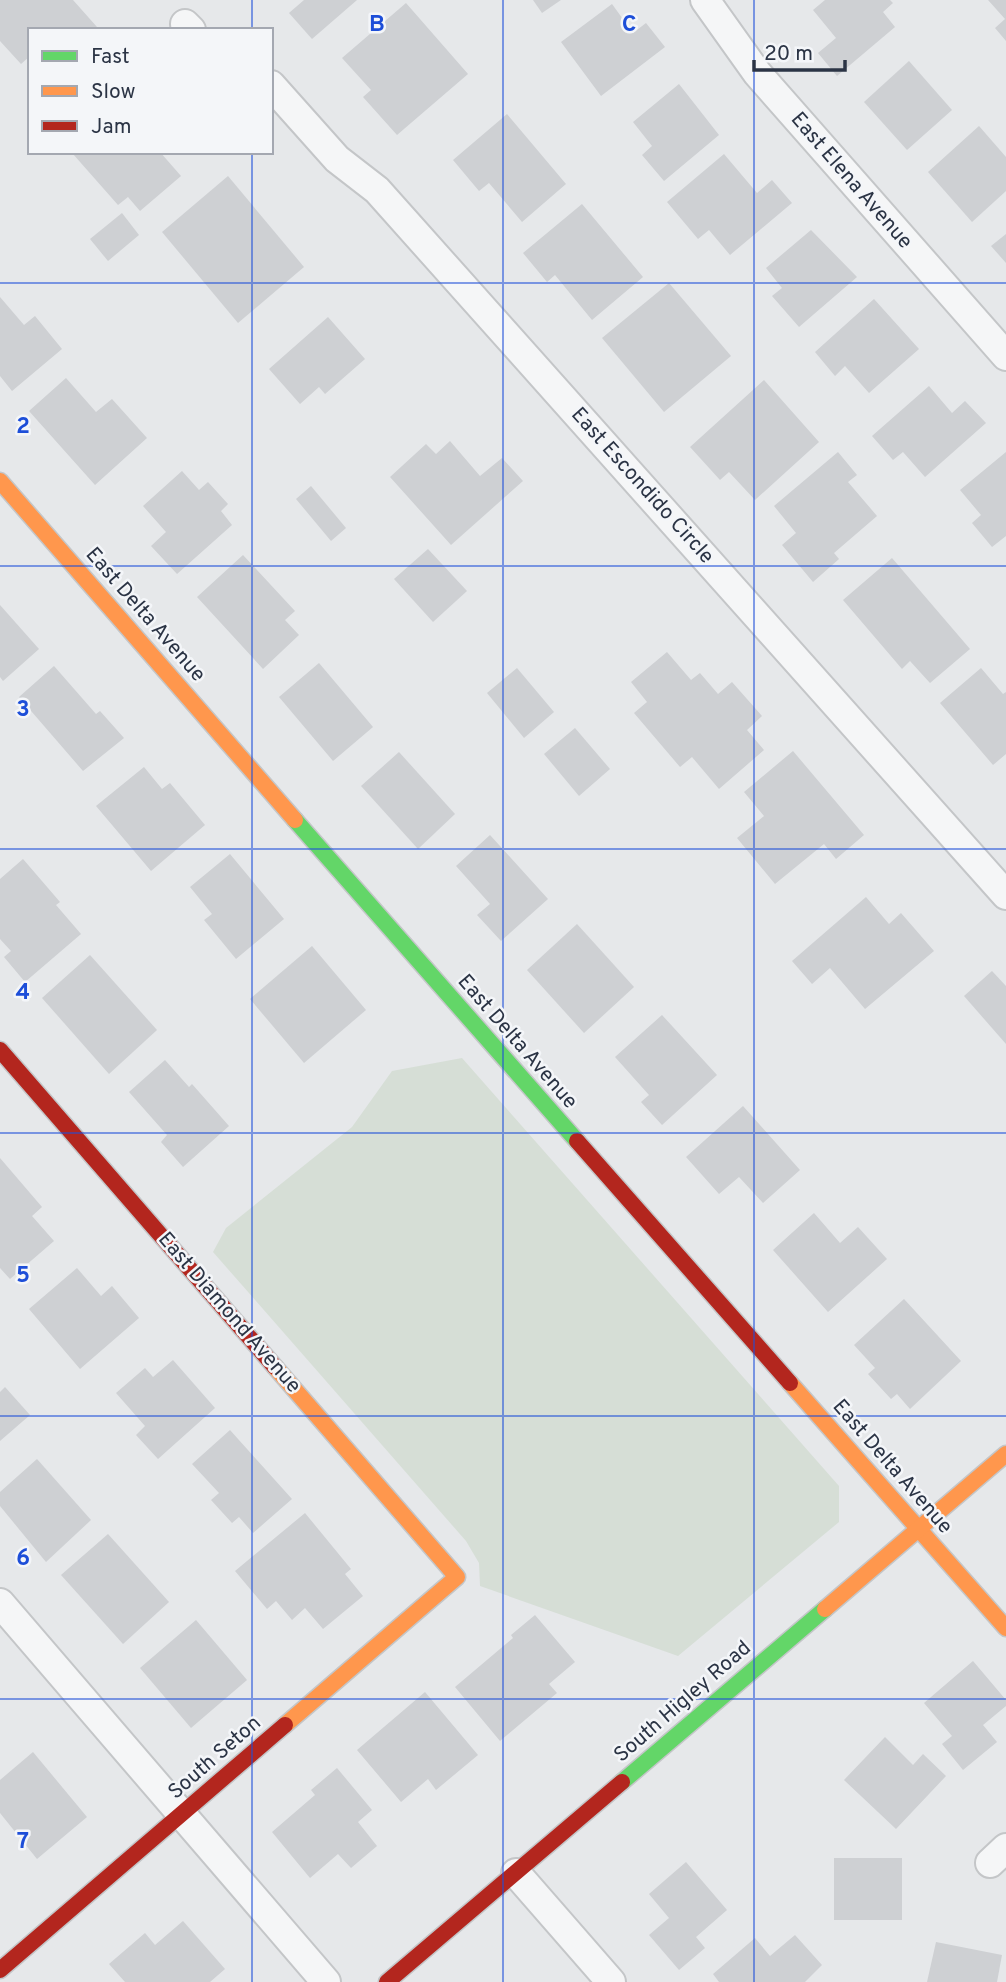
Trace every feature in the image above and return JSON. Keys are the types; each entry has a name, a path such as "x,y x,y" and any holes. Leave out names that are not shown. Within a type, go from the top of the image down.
{"street":[{"name":"East Elena Avenue","path":"705,0 757,73 1006,356"},
{"name":"East Escondido Circle","path":"273,87 337,159 377,190 1006,895"},
{"name":"East Delta Avenue","path":"0,481 446,993 1006,1628"},
{"name":"East Diamond Avenue","path":"0,1050 457,1577"},
{"name":"South Higley Road","path":"387,1982 1006,1454"},
{"name":"South Seton","path":"0,1970 457,1577"},
{"path":"0,1603 326,1982"},
{"path":"516,1872 611,1982"}],"shaded area":[{"path":"462,1058 839,1486 839,1522 678,1656 480,1586 479,1563 466,1541 213,1252 226,1228 352,1127 392,1071"}],"building":[{"path":"0,0 73,0 97,27 28,28 28,58 21,64 0,41"},
{"path":"304,0 357,0 312,39 289,13"},
{"path":"533,0 561,0 542,13"},
{"path":"825,0 890,0 893,3 883,12 895,27 837,76 818,53 836,38 813,10"},
{"path":"988,0 1006,0 1006,41 995,28 1005,19"},
{"path":"406,3 468,74 397,135 363,97 371,90 342,58"},
{"path":"612,4 633,33 646,23 665,47 601,96 561,42"},
{"path":"909,61 952,110 907,150 864,102"},
{"path":"679,84 719,135 664,181 642,155 652,146 633,122"},
{"path":"507,114 566,184 522,222 489,183 479,191 453,160"},
{"path":"979,126 1006,157 1006,191 972,222 928,172"},
{"path":"73,154 162,154 181,176 140,211 128,197 118,205"},
{"path":"724,154 757,193 772,180 792,203 730,255 709,230 698,239 667,202"},
{"path":"228,176 304,267 238,323 162,232"},
{"path":"582,204 643,277 592,320 555,275 547,282 523,253"},
{"path":"122,213 139,235 108,261 90,239"},
{"path":"811,230 857,277 799,327 772,296 782,288 766,268"},
{"path":"1006,234 1006,263 991,246"},
{"path":"669,283 731,356 664,412 602,338"},
{"path":"0,297 24,325 35,316 62,349 12,391 0,376"},
{"path":"874,299 919,349 869,393 845,366 835,376 815,352"},
{"path":"328,317 365,359 325,394 319,387 300,404 269,369"},
{"path":"66,378 96,412 112,399 147,438 95,485 29,411"},
{"path":"764,380 819,442 755,500 729,472 720,480 690,447"},
{"path":"929,386 952,413 965,401 986,423 925,477 903,452 893,460 872,436"},
{"path":"450,441 480,476 502,458 523,481 451,545 390,477 426,444 436,454"},
{"path":"838,452 857,475 848,482 877,516 834,553 839,559 813,582 782,545 796,533 774,506"},
{"path":"1006,452 1006,536 992,547 972,523 981,515 960,490"},
{"path":"182,471 199,490 208,482 228,504 221,511 232,525 177,574 151,546 166,532 143,506"},
{"path":"311,486 346,528 331,541 296,499"},
{"path":"428,549 467,591 433,622 394,579"},
{"path":"243,555 295,611 285,620 299,635 263,669 197,597"},
{"path":"892,558 970,649 930,683 910,661 902,669 843,600"},
{"path":"0,605 39,649 3,681 0,677"},
{"path":"667,652 691,680 700,673 718,694 732,682 762,716 747,730 764,750 719,789 692,757 680,767 634,713 647,702 631,682"},
{"path":"319,663 373,727 333,761 279,697"},
{"path":"54,666 96,714 100,711 124,738 83,771 19,697"},
{"path":"517,668 554,712 524,738 487,693"},
{"path":"981,668 1003,694 1006,692 1006,754 993,765 940,703"},
{"path":"575,728 610,769 579,796 544,754"},
{"path":"793,751 864,835 836,859 824,844 775,884 737,838 764,816 744,792"},
{"path":"399,752 455,814 418,849 361,786"},
{"path":"144,767 162,789 170,783 205,825 151,871 96,806"},
{"path":"490,835 548,899 501,941 477,915 490,904 456,866"},
{"path":"230,854 284,919 236,959 204,920 212,914 190,887"},
{"path":"23,859 60,902 56,905 81,934 25,982 4,957 11,951 0,939 0,879"},
{"path":"866,897 889,924 901,913 934,951 865,1009 830,968 812,984 792,961"},
{"path":"577,924 634,987 584,1033 527,970"},
{"path":"312,946 366,1010 304,1063 250,999"},
{"path":"90,955 157,1030 109,1074 42,998"},
{"path":"992,971 1006,986 1006,1044 964,996"},
{"path":"662,1015 717,1075 662,1125 641,1102 649,1095 615,1057"},
{"path":"165,1060 189,1087 192,1084 229,1126 183,1167 161,1142 167,1135 129,1092"},
{"path":"743,1106 800,1170 763,1203 739,1177 719,1194 686,1157"},
{"path":"0,1158 42,1207 32,1216 54,1241 10,1279 0,1268"},
{"path":"814,1213 840,1243 858,1227 887,1259 828,1312 773,1250"},
{"path":"77,1268 101,1296 112,1286 139,1318 80,1369 29,1309"},
{"path":"904,1299 961,1361 910,1409 897,1394 891,1399 868,1374 875,1368 854,1345"},
{"path":"173,1360 215,1408 158,1459 136,1435 145,1426 116,1393 145,1368 153,1377"},
{"path":"5,1387 30,1415 0,1441 0,1392"},
{"path":"230,1430 292,1499 253,1533 239,1517 232,1523 211,1500 219,1493 192,1464"},
{"path":"37,1459 91,1520 46,1562 0,1506 0,1492"},
{"path":"305,1513 351,1569 345,1574 363,1596 323,1629 305,1608 292,1620 276,1601 267,1609 235,1571"},
{"path":"108,1534 169,1602 123,1644 61,1575"},
{"path":"535,1615 575,1662 549,1684 557,1693 500,1741 455,1687 513,1638 511,1635"},
{"path":"196,1620 247,1680 191,1728 140,1668"},
{"path":"973,1661 1006,1700 1006,1706 983,1725 997,1742 963,1770 942,1744 952,1736 924,1703"},
{"path":"425,1692 478,1755 436,1790 428,1779 401,1802 357,1750"},
{"path":"885,1737 913,1765 923,1754 946,1776 896,1829 844,1780"},
{"path":"33,1752 87,1817 37,1859 0,1813 0,1780"},
{"path":"337,1768 372,1810 358,1822 377,1846 351,1868 338,1854 310,1878 272,1832 315,1795 311,1790"},
{"path":"834,1858 902,1858 902,1920 834,1920"},
{"path":"686,1862 727,1910 696,1937 705,1948 679,1970 649,1935 669,1918 649,1894"},
{"path":"183,1921 225,1969 210,1982 125,1982 109,1964 145,1933 155,1945"},
{"path":"795,1935 822,1965 805,1982 719,1982 713,1974 755,1938 770,1956"},
{"path":"936,1942 1002,1955 997,1982 927,1982"}],"traffic: fast":[{"path":"295,820 577,1141"},
{"path":"622,1782 825,1609"}],"traffic: slow":[{"path":"0,481 295,820"},
{"path":"275,1367 457,1577 285,1725"},
{"path":"790,1383 1006,1628"},
{"path":"825,1609 1006,1454"}],"traffic: jam":[{"path":"0,1050 275,1367"},
{"path":"577,1141 790,1383"},
{"path":"0,1970 285,1725"},
{"path":"387,1982 622,1782"}]}
